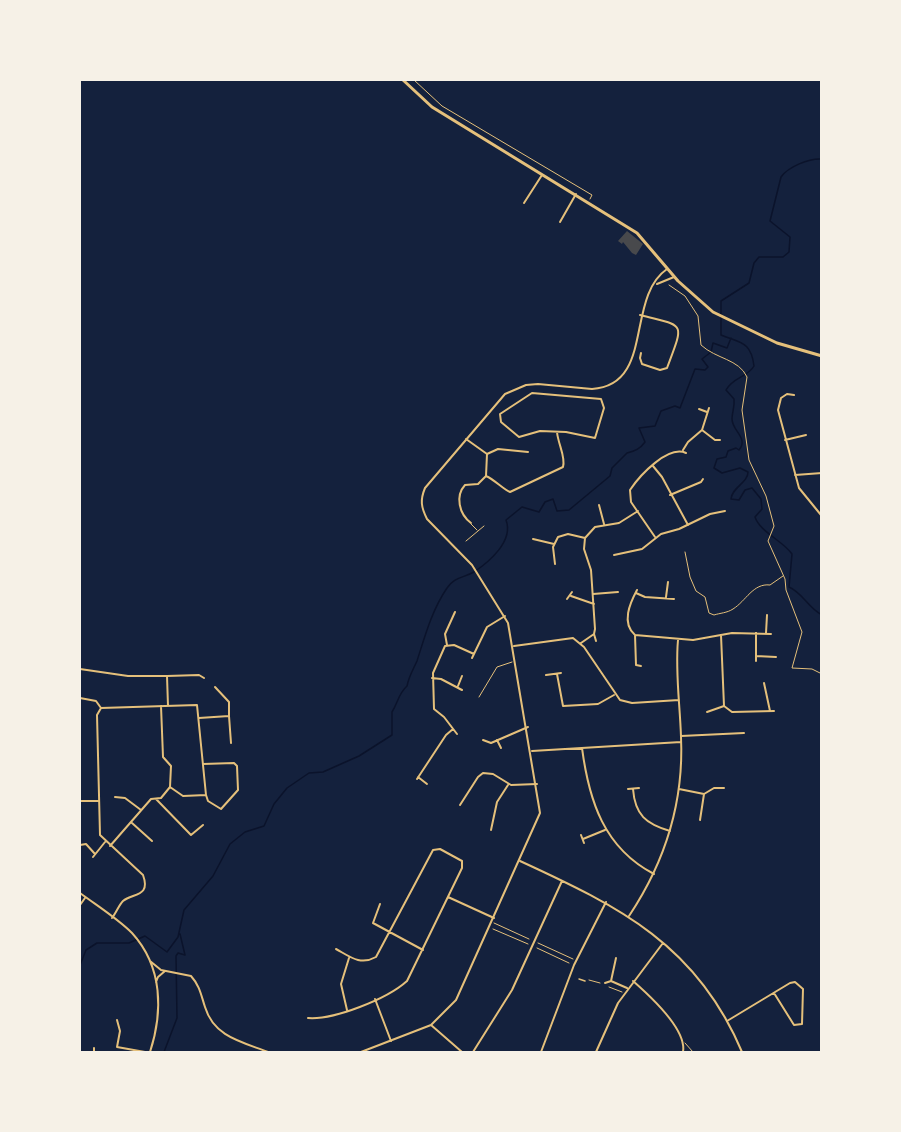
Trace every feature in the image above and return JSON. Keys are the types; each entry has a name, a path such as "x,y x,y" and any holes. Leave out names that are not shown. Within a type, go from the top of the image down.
{"highway":[{"path":"403,80 432,107 637,233 693,297 713,312 777,343 822,356"}],"street":[{"path":"524,203 542,175"},
{"path":"560,222 576,194"},
{"path":"361,1053 431,1025 459,996 540,815 517,662 505,616 472,565 427,519 421,505 425,488 498,400 519,387 538,384 592,389 618,381 626,372 633,356 640,315 646,297 655,286 661,273 668,269"},
{"path":"655,286 674,276"},
{"path":"640,315 668,320 676,325 679,333 667,368 660,370 642,364 639,358 641,353"},
{"path":"532,393 601,399 604,408 595,438 557,432 540,431 519,437 501,422 500,414 532,393"},
{"path":"794,395 782,396 778,405 801,491 821,514"},
{"path":"655,537 629,497 630,490 670,451 684,452 688,442 702,430 708,410 699,409"},
{"path":"702,430 713,439 720,440"},
{"path":"486,476 498,481 506,491 514,491 531,480 563,467 565,460 558,447 557,432"},
{"path":"786,440 806,435"},
{"path":"466,439 487,454"},
{"path":"517,451 518,445"},
{"path":"487,454 498,449 528,452"},
{"path":"471,523 466,519 458,497 462,488 478,484 486,476 487,454"},
{"path":"653,466 662,477 688,525"},
{"path":"795,475 822,473"},
{"path":"670,495 701,482 703,479"},
{"path":"701,482 704,486"},
{"path":"599,505 604,524"},
{"path":"596,641 591,570 584,549 585,538 595,527 619,523 638,511"},
{"path":"614,555 644,548 655,537 725,511"},
{"path":"716,513 716,518"},
{"path":"460,523 466,519"},
{"path":"540,540 541,535"},
{"path":"549,562 554,562 554,543 562,535 585,538"},
{"path":"533,539 554,543"},
{"path":"666,598 668,582"},
{"path":"612,588 613,593"},
{"path":"667,588 672,588"},
{"path":"567,600 572,592"},
{"path":"593,594 618,592"},
{"path":"641,666 636,665 635,635 629,628 630,602 636,592 645,597 674,599"},
{"path":"571,596 594,604"},
{"path":"447,645 445,634 454,614 457,618"},
{"path":"766,633 767,615"},
{"path":"472,658 487,627 505,616"},
{"path":"762,620 767,620"},
{"path":"756,633 756,661"},
{"path":"581,643 594,634"},
{"path":"635,635 678,640 703,640 721,635 771,634"},
{"path":"721,635 724,706"},
{"path":"514,646 573,638 581,643 614,695 627,702 679,700"},
{"path":"629,916 654,874 670,831 679,789 681,736 678,640"},
{"path":"457,734 434,709 432,678 441,650 447,645 454,645 474,654"},
{"path":"756,656 776,657"},
{"path":"771,657 771,662"},
{"path":"80,669 128,676 199,675 204,678"},
{"path":"546,675 559,673 563,706 598,704 614,695"},
{"path":"167,676 168,706"},
{"path":"458,686 462,676"},
{"path":"432,678 458,686 462,690"},
{"path":"724,706 732,712 772,711 764,682"},
{"path":"215,687 229,702 231,743"},
{"path":"760,691 765,690"},
{"path":"80,698 96,701 101,708"},
{"path":"101,708 196,704 206,795 208,801 221,809 238,790 237,766 234,763 203,764"},
{"path":"156,800 170,787 171,766 164,758 161,706"},
{"path":"707,712 724,706"},
{"path":"101,708 97,714 101,789 98,801 100,835 143,875 145,884 142,892 125,900 112,918"},
{"path":"199,718 229,716"},
{"path":"483,740 489,744 528,727"},
{"path":"427,784 417,778 446,735 453,729"},
{"path":"681,736 744,733"},
{"path":"497,740 501,748"},
{"path":"532,751 681,742"},
{"path":"582,748 591,793 605,830 624,854 654,874"},
{"path":"460,805 481,774 493,774 508,785 537,784"},
{"path":"491,830 497,802 508,785"},
{"path":"170,787 183,796 206,795"},
{"path":"628,789 639,788"},
{"path":"679,789 704,794 714,788 724,788"},
{"path":"633,789 635,805 642,817 651,825 670,831"},
{"path":"700,820 704,794"},
{"path":"115,797 125,798 141,810"},
{"path":"460,797 464,800"},
{"path":"111,846 151,799 156,800 192,836 203,825"},
{"path":"80,801 98,801"},
{"path":"131,822 152,841"},
{"path":"584,843 582,837 605,830"},
{"path":"80,845 86,844 94,856 105,842"},
{"path":"308,1018 326,1017 347,1010 394,992 407,981 448,897 462,863 459,858 436,849 431,853 381,950 373,959 364,961 349,958 336,949"},
{"path":"520,861 606,902 629,916 663,943 693,973 727,1021 742,1053"},
{"path":"472,1053 512,990 562,881"},
{"path":"80,893 135,937 148,959 156,984 160,1018 150,1053"},
{"path":"80,905 85,897"},
{"path":"448,897 494,918"},
{"path":"541,1053 574,964 606,902"},
{"path":"380,904 372,921 423,950"},
{"path":"596,1053 612,1014 627,988 663,943"},
{"path":"347,1010 341,984 349,958"},
{"path":"611,981 616,958"},
{"path":"148,959 165,971 191,976 196,982 209,1018 218,1031 268,1053"},
{"path":"156,984 158,976 165,971"},
{"path":"579,979 585,981"},
{"path":"605,983 611,981 627,988"},
{"path":"633,981 666,1015 683,1043 683,1053"},
{"path":"727,1021 774,993 793,982 801,984 804,1011 801,1025 791,1022 774,993"},
{"path":"375,999 391,1041"},
{"path":"117,1020 120,1031 117,1047 145,1053"},
{"path":"431,1025 462,1053"},
{"path":"94,1048 94,1053"}],"lane":[{"path":"471,523 478,531"},
{"path":"466,541 484,526"},
{"path":"479,697 497,667 517,662"},
{"path":"683,1043 687,1044 693,1053"}],"path":[{"path":"669,286 685,297 698,316 698,334 701,345 712,354 736,363 747,377 742,410 749,460 768,501 773,530 768,536 784,576 786,590 802,635 792,669 812,669 822,674"},
{"path":"685,552 685,560 695,589 705,597 709,613 714,615 735,608 761,584 770,585 778,577 784,576"}],"building":[{"path":"627,231 643,244 636,255 623,242 622,244 618,241"}],"waterway":[{"path":"822,159 799,164 781,177 770,221 790,237 789,252 783,257 759,257 754,263 749,283 721,301 721,335 744,344 753,358 754,366 748,373 732,382 726,390 734,399 732,419 741,438 742,446 739,450 736,448 728,451 726,457 717,459 714,468 722,473 740,468 748,472 731,499 739,500 745,490 752,488 761,499 762,509 755,517 762,527 792,554 789,587 822,615"},
{"path":"80,965 86,950 97,943 129,943 145,936 167,952 178,937 184,910 213,876 230,844 245,832 264,826 274,804 287,788 309,773 323,772 359,756 392,735 392,712 407,686 437,605 453,582 474,572 499,550 508,528 506,520 522,507 539,512 545,502 553,499 557,511 569,510 610,476 612,468 627,453 637,449 645,442 639,428 655,426 661,411 675,406 680,408 695,369 705,370 708,367 702,359 711,352 713,343 727,348 731,338"},
{"path":"164,1052 177,1018 176,956 178,953 185,955 180,934"}]}
